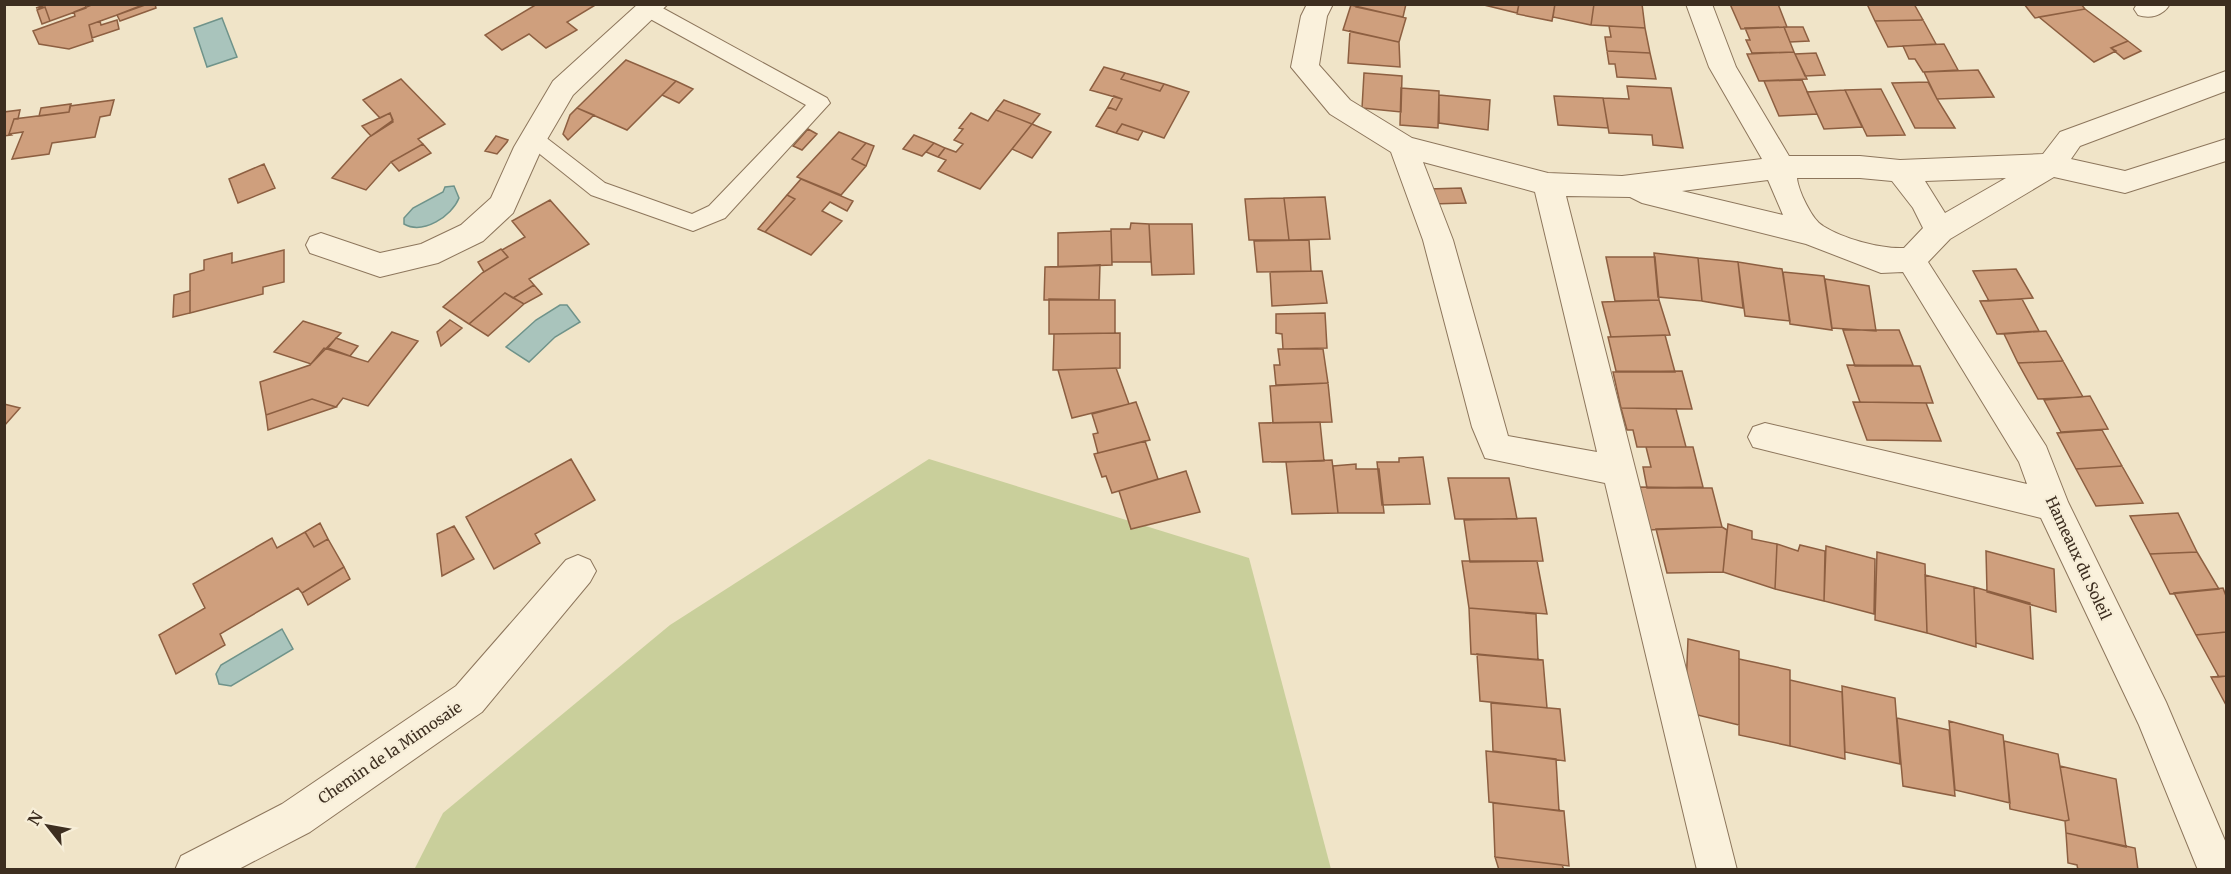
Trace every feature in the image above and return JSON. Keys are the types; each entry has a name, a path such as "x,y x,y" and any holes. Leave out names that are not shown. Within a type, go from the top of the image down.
{"street":[{"path":"1320,4 1314,16 1305,67 1340,107 1402,146 1548,184 1622,187 1781,167 1860,167 1900,171 2051,165 2125,182 2226,150"},
{"path":"1700,4 1723,67 1781,167 1783,184 1791,204 1811,234"},
{"path":"321,245 381,265 427,255 472,233 503,205 533,138 563,88 653,7"},
{"path":"1622,187 1811,234 1881,261 1911,260 1939,231 2051,165 2070,139 2226,81"},
{"path":"1402,146 1438,240 1488,427 1497,448 1619,471"},
{"path":"1900,171 1925,202 1939,231"},
{"path":"1548,184 1717,870"},
{"name":"Hameaux du Soleil","path":"1911,260 2034,456 2052,505 2153,715 2218,870"},
{"path":"1765,437 2052,505"},
{"name":"Chemin de la Mimosaie","path":"195,870 296,818 469,699 578,571"}],"lane":[{"path":"533,138 598,189 693,223 717,212 820,103 653,7"}],"green space":[{"path":"929,459 1249,558 1331,869 414,870 443,813 670,625"}],"water":[{"path":"222,18 237,57 207,67 194,28"},
{"path":"454,186 459,198 444,217 420,227 404,224 404,218 413,208 443,192 445,187"},
{"path":"560,305 567,305 580,322 555,337 529,362 506,347 536,320"},
{"path":"282,629 293,649 231,686 219,684 216,674 221,665"}],"building":[{"path":"47,4 85,4 86,8 50,21 45,7 36,8"},
{"path":"94,4 145,5 89,25 93,41 69,49 39,44 33,31 75,16 74,12"},
{"path":"145,4 155,4 156,8 120,21 117,15"},
{"path":"537,4 597,4 567,22 577,30 546,48 529,34 502,50 485,35"},
{"path":"1357,4 1406,4 1403,17 1356,7"},
{"path":"1480,4 1519,4 1517,13"},
{"path":"1519,4 1555,4 1552,21 1517,14"},
{"path":"1555,4 1594,4 1591,25 1553,17"},
{"path":"1594,4 1642,4 1645,28 1591,25"},
{"path":"1730,4 1778,4 1787,27 1741,29"},
{"path":"1867,4 1914,4 1923,20 1875,21"},
{"path":"2024,4 2081,4 2085,9 2035,18"},
{"path":"1351,5 1406,18 1399,42 1343,30"},
{"path":"45,7 50,21 42,24 37,10"},
{"path":"2085,9 2128,41 2111,48 2116,51 2094,62 2039,17"},
{"path":"117,20 119,29 92,38 89,25 100,21 101,25"},
{"path":"1923,20 1936,44 1888,47 1875,21"},
{"path":"1609,26 1645,28 1650,53 1607,51 1605,37 1611,37"},
{"path":"1784,27 1803,27 1809,41 1790,42"},
{"path":"1784,27 1794,52 1752,53 1746,40 1750,40 1745,28"},
{"path":"1350,31 1399,42 1400,67 1348,63"},
{"path":"2128,41 2141,51 2124,59 2111,48"},
{"path":"1944,44 1958,70 1923,72 1915,59 1909,59 1903,46"},
{"path":"1607,51 1650,53 1656,79 1617,77 1615,64 1609,64"},
{"path":"1794,52 1807,79 1759,81 1747,54"},
{"path":"1816,53 1825,75 1805,76 1795,54"},
{"path":"626,60 676,81 627,130 577,108"},
{"path":"1104,67 1125,73 1121,79 1160,91 1164,84 1189,92 1164,138 1122,124 1116,133 1096,126 1108,107 1116,110 1122,99 1090,90"},
{"path":"1978,70 1994,97 1937,99 1924,72"},
{"path":"1125,73 1164,84 1160,91 1121,79"},
{"path":"1364,73 1402,76 1401,112 1362,108"},
{"path":"401,79 445,124 418,139 423,144 391,162 366,190 332,178 368,138 393,120 390,113 380,118 363,100"},
{"path":"1802,80 1817,114 1779,116 1764,81"},
{"path":"676,81 693,89 679,103 662,95"},
{"path":"1928,82 1955,128 1915,128 1892,83"},
{"path":"1627,86 1671,88 1683,148 1653,145 1652,135 1609,133 1603,98 1629,99"},
{"path":"1401,88 1439,91 1438,128 1400,125"},
{"path":"1881,89 1905,135 1867,136 1845,90"},
{"path":"1845,90 1862,127 1824,129 1807,92"},
{"path":"1439,95 1490,100 1488,130 1439,123"},
{"path":"1114,96 1122,99 1116,110 1108,107"},
{"path":"1554,96 1603,98 1608,128 1558,125"},
{"path":"114,100 110,115 100,117 95,137 52,143 49,154 12,159 23,132 9,134 14,119 69,112 70,106"},
{"path":"1004,100 1040,114 1032,124 996,110"},
{"path":"71,104 69,112 39,116 41,108"},
{"path":"577,108 594,115 568,140 563,134 570,115"},
{"path":"20,110 18,119 14,119 9,134 11,135 4,136 4,112"},
{"path":"996,110 1032,124 980,189 938,171 946,160 938,157 945,148 956,152 963,144 954,140 963,129 959,128 971,113 988,121"},
{"path":"390,113 393,122 371,136 362,126"},
{"path":"1032,124 1051,132 1032,158 1012,149"},
{"path":"1122,124 1143,131 1138,140 1116,133"},
{"path":"808,129 817,134 802,150 793,146"},
{"path":"839,132 866,143 852,159 866,166 841,195 797,177"},
{"path":"914,135 934,143 922,156 903,149"},
{"path":"496,136 508,140 497,154 485,151"},
{"path":"866,143 874,146 866,166 852,159"},
{"path":"934,143 945,148 938,157 926,152"},
{"path":"423,144 431,153 399,171 391,162"},
{"path":"264,164 275,188 238,203 229,179"},
{"path":"801,179 853,201 847,211 830,202 822,211 842,221 811,255 765,232 795,199 787,195"},
{"path":"1461,188 1466,203 1432,204 1429,189"},
{"path":"787,195 795,199 765,232 758,229"},
{"path":"1325,197 1330,239 1289,240 1284,198"},
{"path":"1284,198 1289,240 1249,240 1245,199"},
{"path":"550,200 589,244 529,279 534,285 513,298 505,293 469,324 443,307 482,273 508,257 502,250 525,237 512,221"},
{"path":"1131,223 1149,224 1151,262 1112,262 1111,229 1130,229"},
{"path":"1149,224 1192,224 1194,274 1152,275"},
{"path":"1111,231 1112,265 1058,267 1058,233"},
{"path":"1309,240 1311,271 1257,272 1254,241"},
{"path":"501,249 508,257 484,272 478,262"},
{"path":"284,250 284,282 263,287 263,294 190,313 190,274 204,270 204,260 232,253 232,263"},
{"path":"1654,253 1698,258 1702,301 1658,297"},
{"path":"1606,257 1655,257 1659,300 1615,301"},
{"path":"1698,258 1738,262 1743,308 1702,301"},
{"path":"1738,262 1782,269 1790,321 1745,316"},
{"path":"1100,265 1099,300 1044,300 1045,267"},
{"path":"2016,269 2033,298 1989,301 1973,271"},
{"path":"1322,271 1327,303 1272,306 1270,272"},
{"path":"1783,272 1824,276 1832,330 1790,324"},
{"path":"1825,279 1869,286 1876,331 1832,328"},
{"path":"534,285 542,294 524,304 513,298"},
{"path":"190,291 190,313 173,317 174,295"},
{"path":"505,293 524,304 488,336 469,324"},
{"path":"1049,299 1115,300 1115,333 1049,334"},
{"path":"2022,299 2039,331 1997,334 1980,301"},
{"path":"1659,300 1670,335 1611,337 1602,302"},
{"path":"1325,313 1327,348 1283,349 1282,334 1276,333 1276,314"},
{"path":"450,320 462,328 441,346 437,332"},
{"path":"303,321 341,333 311,364 274,352"},
{"path":"1843,330 1899,330 1913,365 1855,366"},
{"path":"2046,331 2063,361 2018,363 2004,334"},
{"path":"392,332 418,341 368,406 343,398 336,407 312,399 266,415 260,382 310,365 324,348 368,362"},
{"path":"1120,333 1120,368 1053,370 1054,334"},
{"path":"1665,335 1675,372 1616,371 1608,337"},
{"path":"336,338 358,346 350,356 328,348"},
{"path":"1278,349 1323,349 1328,383 1276,385 1274,365 1280,365"},
{"path":"2063,361 2083,397 2038,399 2018,363"},
{"path":"1847,365 1920,366 1933,403 1860,402"},
{"path":"1116,368 1129,404 1072,418 1058,370"},
{"path":"1682,371 1692,409 1621,408 1613,372"},
{"path":"1328,383 1332,422 1273,423 1270,386"},
{"path":"2090,396 2108,429 2061,432 2044,400"},
{"path":"312,399 336,407 268,430 266,415"},
{"path":"1136,402 1150,440 1098,453 1093,434 1098,433 1092,414"},
{"path":"1853,402 1926,403 1941,441 1867,440"},
{"path":"4,404 20,408 4,426"},
{"path":"1621,408 1676,409 1686,447 1637,447 1633,430 1627,430"},
{"path":"1320,422 1324,461 1263,462 1259,423"},
{"path":"2102,430 2122,466 2076,469 2057,433"},
{"path":"1145,441 1158,479 1112,493 1106,476 1102,477 1094,454"},
{"path":"1646,447 1693,447 1703,487 1647,488 1643,467 1651,467"},
{"path":"1423,457 1430,504 1382,505 1377,462 1399,462 1399,458"},
{"path":"571,459 595,500 535,534 540,543 494,569 466,517"},
{"path":"1332,460 1338,513 1292,514 1286,462"},
{"path":"1356,464 1356,469 1379,469 1384,513 1338,513 1333,466"},
{"path":"2122,466 2143,503 2096,506 2076,469"},
{"path":"1186,471 1200,512 1131,529 1119,491"},
{"path":"1448,478 1509,478 1517,519 1455,519"},
{"path":"1638,487 1712,488 1722,527 1648,530"},
{"path":"2178,513 2197,552 2150,554 2130,516"},
{"path":"1536,518 1543,561 1470,562 1464,520"},
{"path":"320,523 328,539 314,547 305,532"},
{"path":"1728,524 1752,531 1752,539 1777,544 1775,589 1723,572"},
{"path":"454,526 474,559 442,576 437,534"},
{"path":"1722,527 1727,530 1723,572 1667,573 1656,529"},
{"path":"305,532 314,547 328,539 344,567 302,593 298,588 220,634 225,645 176,674 159,635 205,608 193,584 272,538 277,548"},
{"path":"1777,544 1798,551 1800,545 1825,551 1824,601 1775,589"},
{"path":"1826,546 1875,559 1874,614 1824,601"},
{"path":"1986,551 2054,569 2056,612 1987,592"},
{"path":"1877,552 1925,564 1927,633 1875,620"},
{"path":"2197,552 2219,589 2170,594 2150,554"},
{"path":"1462,561 1537,561 1547,614 1469,608"},
{"path":"344,567 350,579 308,605 302,593"},
{"path":"1925,575 1974,587 1976,647 1927,633"},
{"path":"1974,587 2030,603 2033,659 1976,643"},
{"path":"2223,588 2226,596 2226,632 2196,635 2174,593"},
{"path":"1469,608 1536,614 1538,660 1471,654"},
{"path":"2226,632 2226,676 2219,677 2196,635"},
{"path":"1688,639 1739,651 1739,725 1685,712"},
{"path":"1477,654 1543,660 1547,708 1480,701"},
{"path":"1739,659 1790,670 1790,746 1739,735"},
{"path":"2226,676 2226,705 2211,677"},
{"path":"1790,680 1842,692 1845,759 1790,746"},
{"path":"1842,686 1895,698 1900,764 1845,752"},
{"path":"1491,703 1560,709 1565,761 1493,751"},
{"path":"1897,718 1949,730 1955,796 1903,786"},
{"path":"1949,721 2003,735 2010,803 1955,790"},
{"path":"2004,741 2058,754 2069,820 2010,809"},
{"path":"1486,751 1556,759 1559,811 1489,802"},
{"path":"2060,766 2116,779 2126,847 2066,833 2065,821 2069,820"},
{"path":"1493,803 1564,811 1569,866 1495,857"},
{"path":"2066,833 2135,848 2138,870 2078,870 2077,865 2068,863"},
{"path":"1495,857 1562,865 1564,870 1499,870"}]}
